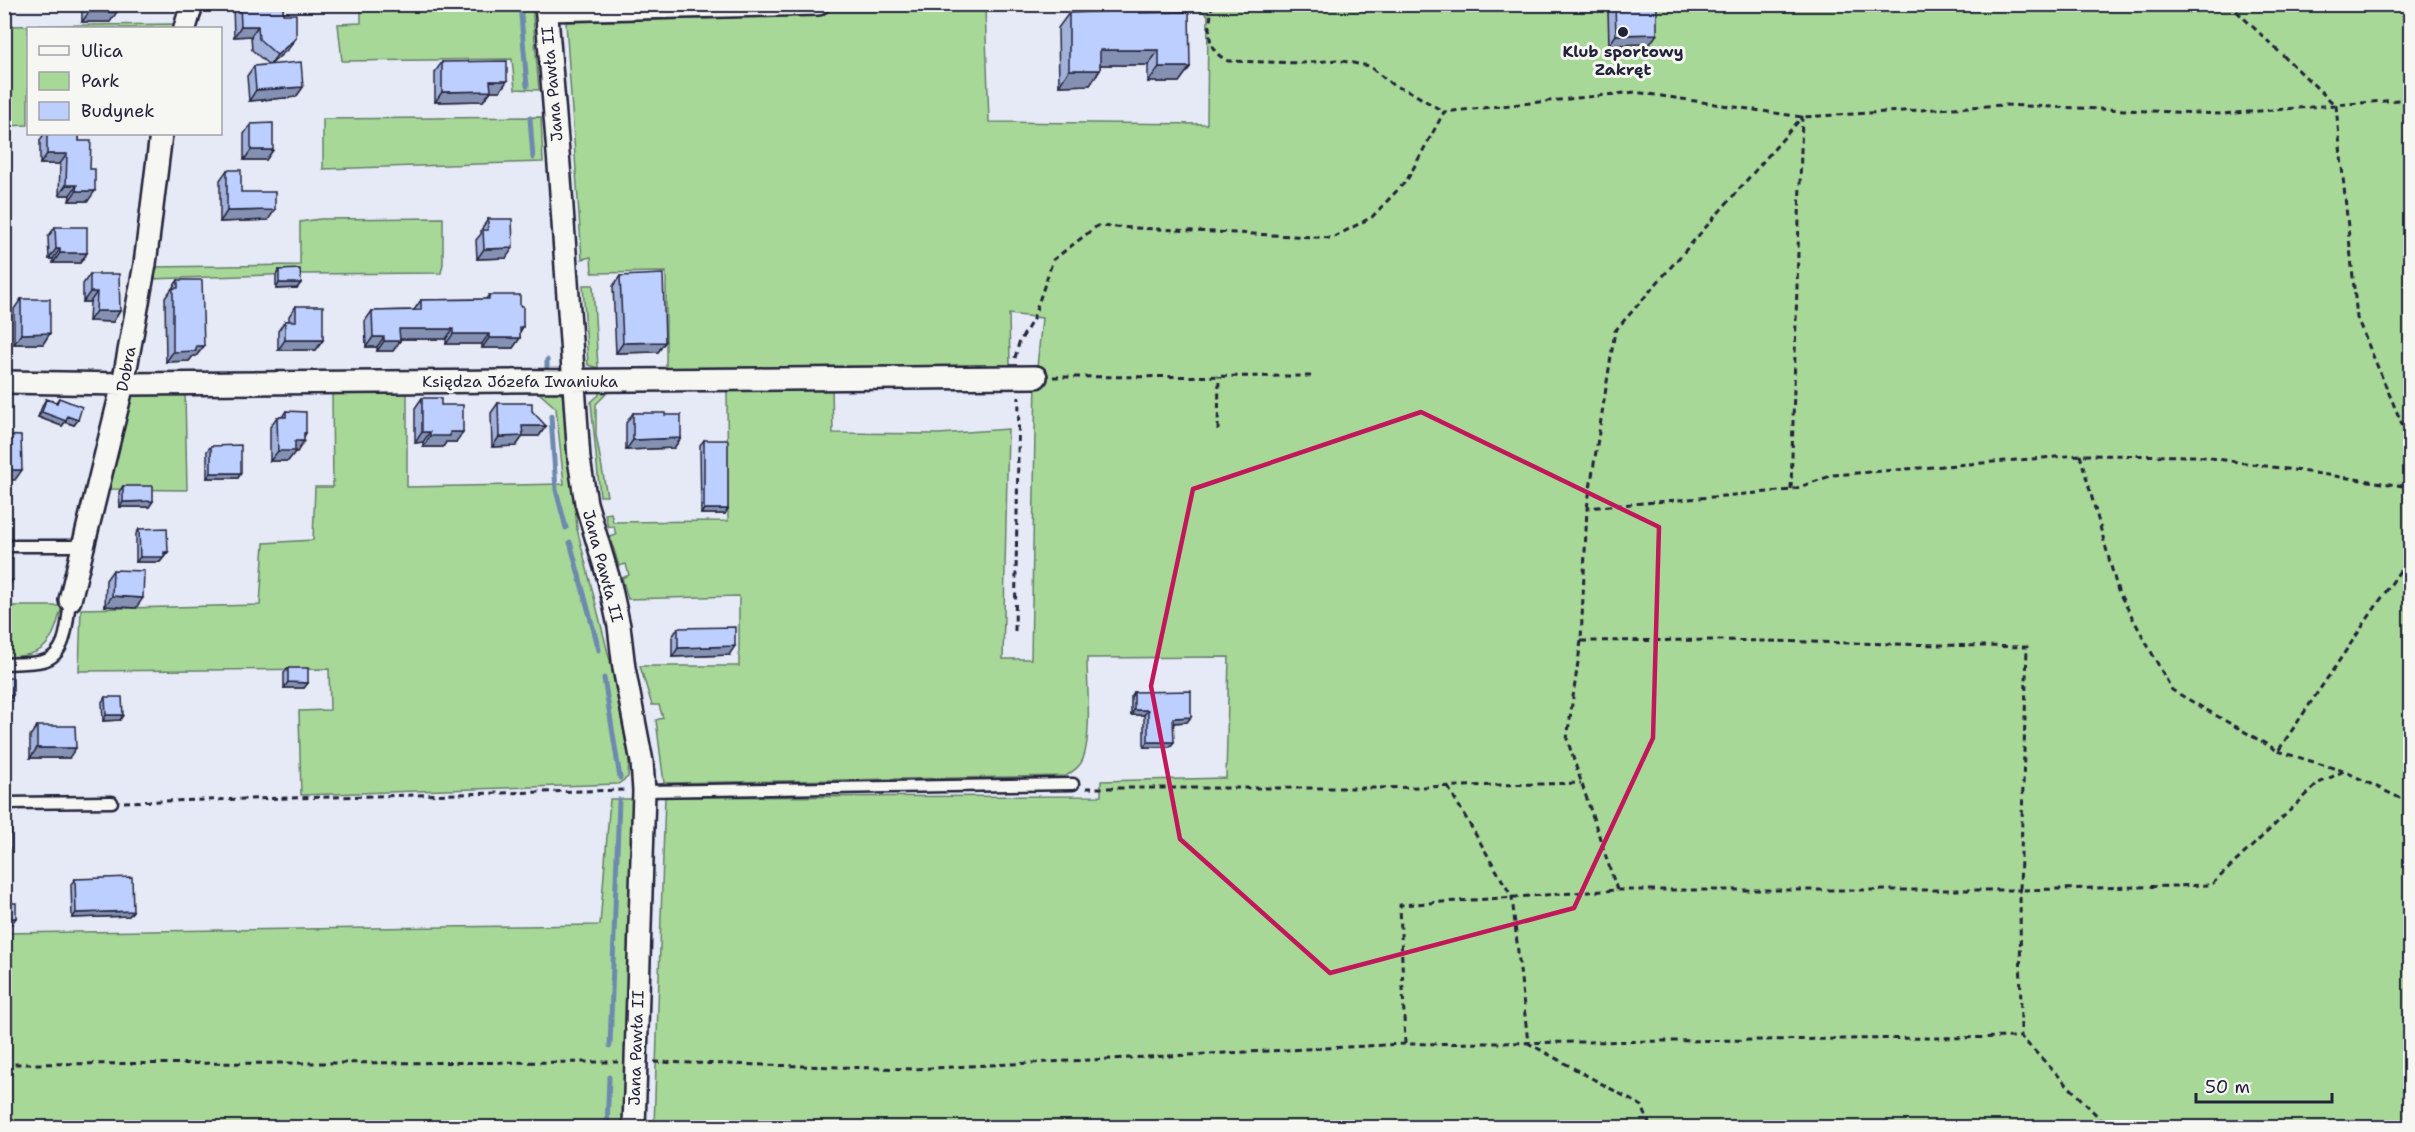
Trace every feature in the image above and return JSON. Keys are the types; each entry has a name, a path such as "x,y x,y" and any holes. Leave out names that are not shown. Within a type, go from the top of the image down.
{"street":[{"path":"185,27 192,4"},
{"path":"546,7 818,4"},
{"name":"Jana Pawła II","path":"546,7 579,459 586,503 609,580 619,626 624,668 642,762 644,791 634,1128"},
{"name":"Dobra","path":"70,600 123,384 145,264 161,135"},
{"name":"Księdza Józefa Iwaniuka","path":"4,382 123,384 1022,377"}],"lane":[{"path":"4,546 85,546"},
{"path":"4,664 44,661 53,656 64,642 70,600"},
{"path":"644,791 1073,784"},
{"path":"4,803 112,802"}],"path":[{"path":"1212,4 1210,46 1217,55 1228,61 1302,63 1337,60 1369,66 1394,86 1409,91 1444,112 1635,92 1802,117 2004,105 2223,114 2410,99"},
{"path":"2229,4 2336,106 2357,318 2410,443"},
{"path":"1015,631 1022,377 1019,343 1033,319 1053,260 1097,226 1332,238 1372,217 1407,180 1444,112"},
{"path":"1791,490 1802,117"},
{"path":"1617,890 1567,739 1581,641 1587,508 1615,331 1802,117"},
{"path":"1218,430 1219,376"},
{"path":"1022,377 1311,376"},
{"path":"1587,508 1791,490 1833,475 2080,455 2197,456 2410,487"},
{"path":"2080,455 2118,591 2172,690 2278,751 2344,771 2410,803"},
{"path":"2278,751 2410,556"},
{"path":"1581,641 1721,640 2027,647 2020,890 2021,1037 2109,1128"},
{"path":"1405,1044 1400,905 1617,890 2020,890 2211,885 2319,783 2344,771"},
{"path":"1073,784 1091,789 1581,783"},
{"path":"1448,786 1512,897 1528,1043"},
{"path":"112,802 644,791"},
{"path":"4,1064 636,1062 912,1069 1405,1044 2021,1037"},
{"path":"1528,1043 1642,1106 1651,1128"}],"highlighted area":[{"path":"1421,412 1659,527 1653,738 1574,908 1330,973 1180,839 1151,686 1193,489"}],"green space":[{"path":"361,5 532,5 539,90 515,89 512,59 342,61 338,24 361,23"},
{"path":"1224,5 2410,5 2410,1127 654,1127 665,797 1101,796 1101,781 1226,778 1229,657 1087,658 1086,749 1080,764 1066,776 664,783 656,720 663,718 659,705 652,705 640,666 739,666 739,596 628,599 622,578 629,575 626,564 619,566 610,537 616,535 614,526 608,527 605,514 611,513 613,522 728,521 727,390 832,388 833,433 939,434 1008,429 1003,659 1031,659 1036,377 1042,318 1009,314 1010,365 666,368 666,272 592,273 591,257 582,259 566,22 732,18 769,11 985,7 989,122 1207,124 1208,15 1197,8"},
{"path":"176,24 174,27 27,27 27,125 5,126 4,26"},
{"path":"541,117 543,162 323,169 323,119"},
{"path":"443,218 441,273 296,274 151,279 153,267 300,265 300,222 320,219"},
{"path":"583,285 593,285 598,368 588,365"},
{"path":"537,391 558,393 567,402 577,529 611,665 629,759 628,777 618,784 301,795 299,711 330,710 329,669 79,671 81,609 260,605 264,543 313,540 315,487 333,487 332,393 407,393 407,487 564,484 556,408"},
{"path":"599,391 609,391 596,404 596,435 607,496 600,496 591,402 599,395"},
{"path":"133,394 185,394 187,490 105,489 124,402"},
{"path":"4,606 62,606 55,630 45,646 30,654 5,657"},
{"path":"610,799 635,799 624,1127 5,1127 4,933 600,925"}],"building":[{"path":"89,4 117,4 117,12 89,12"},
{"path":"240,4 283,4 283,14 296,14 296,38 277,55 259,39 258,26 241,26"},
{"path":"1615,4 1657,4 1657,34 1616,35"},
{"path":"1140,10 1140,13 1189,12 1190,67 1159,67 1159,50 1100,50 1100,70 1069,70 1069,13"},
{"path":"507,61 507,81 490,81 491,91 442,92 442,62"},
{"path":"301,62 303,87 256,90 254,66"},
{"path":"273,123 273,150 251,150 251,124"},
{"path":"47,135 79,135 79,141 91,141 90,169 95,169 95,191 76,191 77,185 66,185 67,154 47,154"},
{"path":"227,170 241,170 241,192 275,192 275,210 227,211"},
{"path":"488,219 512,219 513,248 484,249 483,230 488,230"},
{"path":"55,227 87,227 87,253 60,253 60,249 56,249"},
{"path":"300,269 301,283 279,283 279,270"},
{"path":"90,274 119,274 120,311 96,311 97,292 90,292"},
{"path":"663,274 665,342 623,343 620,276"},
{"path":"178,280 202,280 204,346 196,346 196,351 173,352 173,288 178,288"},
{"path":"489,295 520,295 520,306 523,306 523,327 520,327 520,338 489,338 489,334 453,334 453,329 399,329 400,341 384,341 384,337 373,337 372,311 421,310 421,300 489,299"},
{"path":"21,299 50,299 50,333 21,334"},
{"path":"296,306 323,306 323,340 285,340 285,321 296,321"},
{"path":"59,398 82,407 78,420 67,416 66,421 42,412 46,399 57,403"},
{"path":"422,398 441,398 441,405 463,405 463,432 450,432 450,436 430,436 430,432 422,432"},
{"path":"498,403 532,403 532,411 546,426 522,426 523,436 499,437"},
{"path":"286,411 306,412 304,441 295,441 295,451 278,451 277,417 286,417"},
{"path":"633,413 681,415 681,438 633,440"},
{"path":"4,435 21,436 22,470 4,470"},
{"path":"704,440 728,440 728,509 704,509"},
{"path":"241,445 241,473 211,473 211,446"},
{"path":"123,486 153,486 153,501 123,502"},
{"path":"167,528 168,552 164,552 164,557 140,557 139,529"},
{"path":"4,559 13,559 13,580 4,580"},
{"path":"113,570 144,571 143,598 112,596"},
{"path":"735,627 735,646 678,648 678,628"},
{"path":"288,668 308,668 308,683 288,682"},
{"path":"4,678 13,678 13,695 4,695"},
{"path":"1191,691 1191,717 1173,718 1174,742 1148,742 1148,710 1134,710 1134,692"},
{"path":"105,697 122,697 123,715 106,715"},
{"path":"37,726 75,726 76,748 37,748"},
{"path":"4,804 11,804 11,848 6,850 6,903 16,903 16,918 4,918"},
{"path":"132,877 133,911 76,913 75,879"}],"waterway":[{"path":"520,4 527,86"},
{"path":"530,118 533,158"},
{"path":"547,360 547,369"},
{"path":"551,416 556,490 566,528"},
{"path":"570,542 599,650"},
{"path":"604,678 620,778"},
{"path":"610,1046 619,800"},
{"path":"607,1128 609,1077"}],"place":[{"name":"Klub sportowy Zakręt","path":"1623,32"}]}
